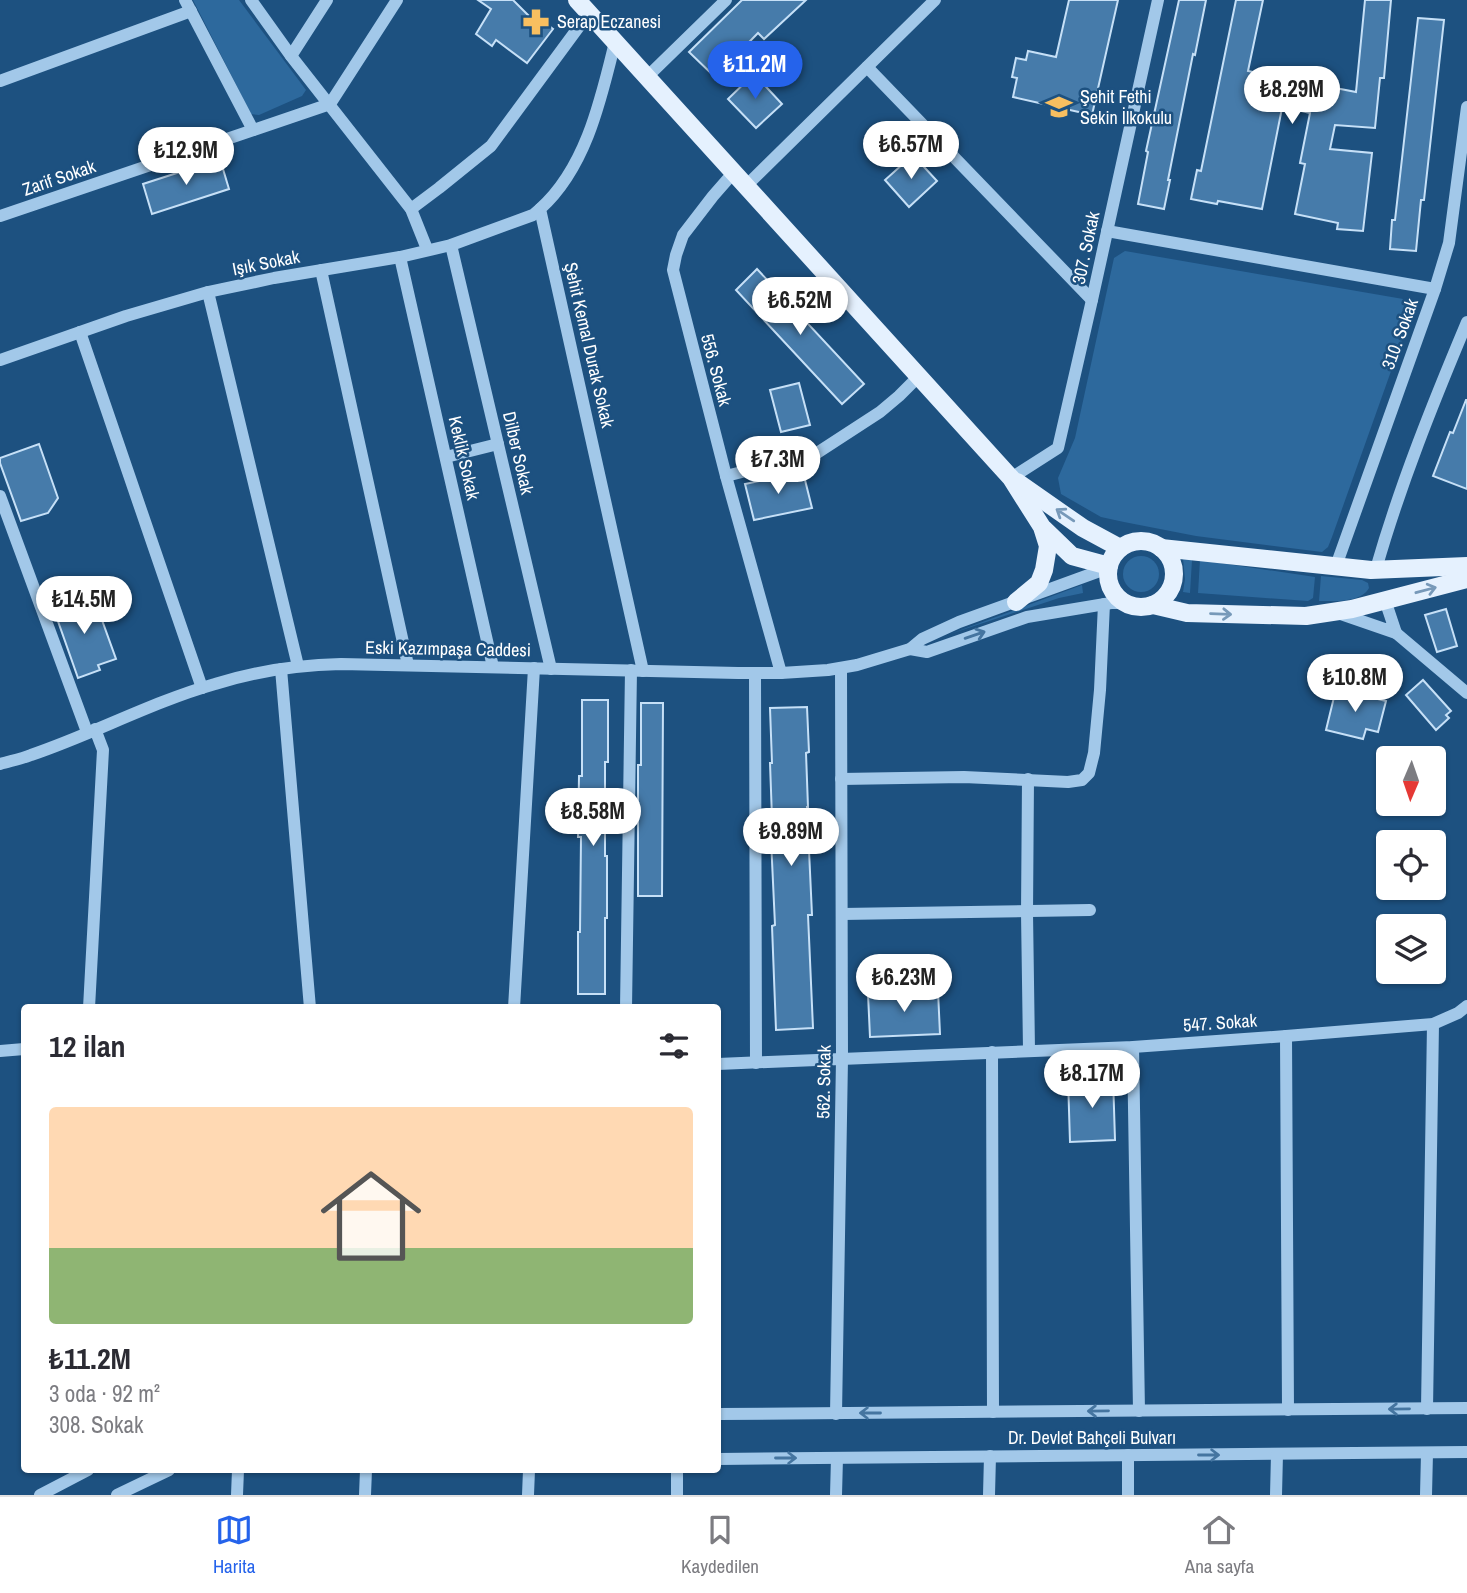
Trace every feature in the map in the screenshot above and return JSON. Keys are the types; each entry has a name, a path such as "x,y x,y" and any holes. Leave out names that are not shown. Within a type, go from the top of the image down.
{"main road":[{"path":"583,6 1012,478 1083,528 1120,548"},
{"path":"1012,478 1041,527 1048,545 1039,583 1016,602"},
{"path":"1041,527 1072,556 1108,567"},
{"path":"1161,548 1174,570 1174,578 1167,594 1153,605 1133,607 1124,603 1110,588 1108,567 1120,548 1140,541 1161,548 1336,566 1376,569 1467,566"},
{"path":"1376,569 1385,600"},
{"path":"1153,605 1187,613 1306,616 1352,609 1467,579"}],"street":[{"path":"251,0 411,209 428,250"},
{"path":"291,55 327,0"},
{"path":"330,104 397,0"},
{"path":"647,77 726,0"},
{"path":"746,186 935,0"},
{"name":"307. Sokak","path":"1012,478 1058,448 1158,0"},
{"path":"0,81 188,6 253,130"},
{"path":"411,209 491,146 583,6"},
{"path":"540,209 550,201 585,146 606,81 615,42"},
{"path":"866,67 1092,300"},
{"name":"Zarif Sokak","path":"0,216 330,104"},
{"name":"310. Sokak","path":"1336,566 1449,243 1467,107"},
{"name":"556. Sokak","path":"734,172 683,235 673,270 726,476 781,673"},
{"name":"Işık Sokak","path":"0,360 126,316 208,292 451,245 533,215 540,209"},
{"name":"Şehit Kemal Durak Sokak","path":"540,209 637,671 626,1004"},
{"path":"1107,231 1435,289"},
{"name":"Dilber Sokak","path":"451,245 551,668"},
{"name":"Keklik Sokak","path":"400,257 493,667"},
{"path":"321,270 408,665"},
{"path":"208,292 298,666"},
{"path":"1376,569 1388,526 1467,322"},
{"path":"80,332 202,688"},
{"path":"726,476 817,453 880,412 918,377"},
{"path":"446,457 498,444"},
{"path":"0,496 91,731 103,750 89,1004"},
{"name":"Eski Kazımpaşa Caddesi","path":"0,765 202,688 240,677 298,666 408,665 755,673 841,667 909,649 922,639 959,622 1108,567"},
{"path":"1385,600 1396,633"},
{"name":"Eski Kazımpaşa Caddesi","path":"909,649 927,652 1027,617 1124,603"},
{"path":"841,779 964,777 1068,782 1082,780 1089,772 1094,753 1104,604"},
{"path":"1335,612 1396,633 1467,693"},
{"name":"562. Sokak","path":"836,1414 842,1059 841,667"},
{"path":"514,1004 534,668"},
{"path":"281,669 310,1004"},
{"path":"755,673 756,1063"},
{"path":"1028,779 1029,1050"},
{"path":"842,914 1090,910"},
{"name":"547. Sokak","path":"721,1064 1133,1046 1286,1036 1433,1024 1467,1006"},
{"path":"1427,1409 1433,1024"},
{"path":"1286,1036 1288,1410"},
{"path":"1133,1046 1139,1411"},
{"path":"0,1051 21,1049"},
{"path":"992,1052 993,1412"},
{"name":"Dr. Devlet Bahçeli Bulvarı","path":"721,1414 1467,1408"},
{"name":"Dr. Devlet Bahçeli Bulvarı","path":"721,1459 1467,1452"},
{"path":"1426,1495 1427,1453"},
{"path":"1276,1454 1276,1495"},
{"path":"1128,1455 1128,1495"},
{"path":"989,1495 990,1456"},
{"path":"836,1495 837,1458"},
{"path":"40,1495 82,1473"},
{"path":"117,1495 163,1473"},
{"path":"237,1495 238,1473"},
{"path":"365,1495 366,1473"},
{"path":"528,1473 528,1495"},
{"path":"677,1473 677,1495"}],"shaded area":[{"path":"193,0 239,0 306,90 302,96 259,115 251,114"},
{"path":"1125,251 1403,299 1411,315 1332,537 1328,547 1322,552 1196,536 1101,517 1061,494 1058,478 1075,438 1114,258"},
{"path":"1141,556 1154,561 1159,574 1154,587 1141,592 1128,587 1123,574 1128,561"},
{"path":"1183,558 1192,560 1190,593 1183,592"},
{"path":"1200,560 1315,577 1313,598 1308,601 1198,593"},
{"path":"1321,576 1362,580 1368,583 1369,588 1354,599 1319,601"},
{"path":"1082,585 1083,593 1059,598 950,634"}],"building":[{"path":"478,0 513,0 529,16 532,13 553,29 527,63 496,40 492,46 476,34 491,9"},
{"path":"742,0 806,0 764,39 758,33 715,77 689,52"},
{"path":"1069,0 1118,0 1092,115 1013,97 1017,78 1012,77 1016,58 1026,60 1028,51 1056,57"},
{"path":"1179,0 1206,0 1195,55 1193,54 1164,209 1138,204 1148,152 1146,151"},
{"path":"1236,0 1263,0 1248,71 1356,92 1365,0 1391,0 1384,78 1380,78 1375,128 1335,125 1330,149 1372,153 1363,231 1337,229 1338,223 1295,214 1305,164 1300,163 1310,113 1284,107 1262,209 1191,199 1197,170 1201,171"},
{"path":"1418,18 1444,20 1416,251 1390,249"},
{"path":"754,74 782,104 756,128 728,99"},
{"path":"913,155 937,181 909,207 885,180"},
{"path":"220,159 229,189 152,214 143,184"},
{"path":"757,269 864,384 842,404 736,290"},
{"path":"799,383 810,425 781,432 770,390"},
{"path":"1467,400 1467,489 1433,476"},
{"path":"39,444 58,498 48,513 21,521 0,458"},
{"path":"803,472 812,508 754,520 745,484"},
{"path":"77,598 79,603 94,598 116,659 98,665 100,670 78,678 53,607"},
{"path":"1446,609 1457,646 1437,652 1425,615"},
{"path":"1423,680 1451,711 1446,715 1449,718 1436,730 1406,695"},
{"path":"1336,689 1386,701 1378,732 1366,729 1363,739 1326,730"},
{"path":"582,700 608,700 608,762 605,762 605,994 578,994 581,837 578,837 579,776 582,776"},
{"path":"641,703 663,703 662,896 638,896"},
{"path":"807,707 807,807 812,915 808,915 813,1028 776,1030 770,708"},
{"path":"938,991 940,1034 870,1037 868,994"},
{"path":"1113,1077 1115,1140 1070,1142 1068,1079"}],"place":[{"name":"Serap Eczanesi","path":"536,22"},
{"name":"Şehit Fethi Sekin İlkokulu","path":"1059,107"}]}
